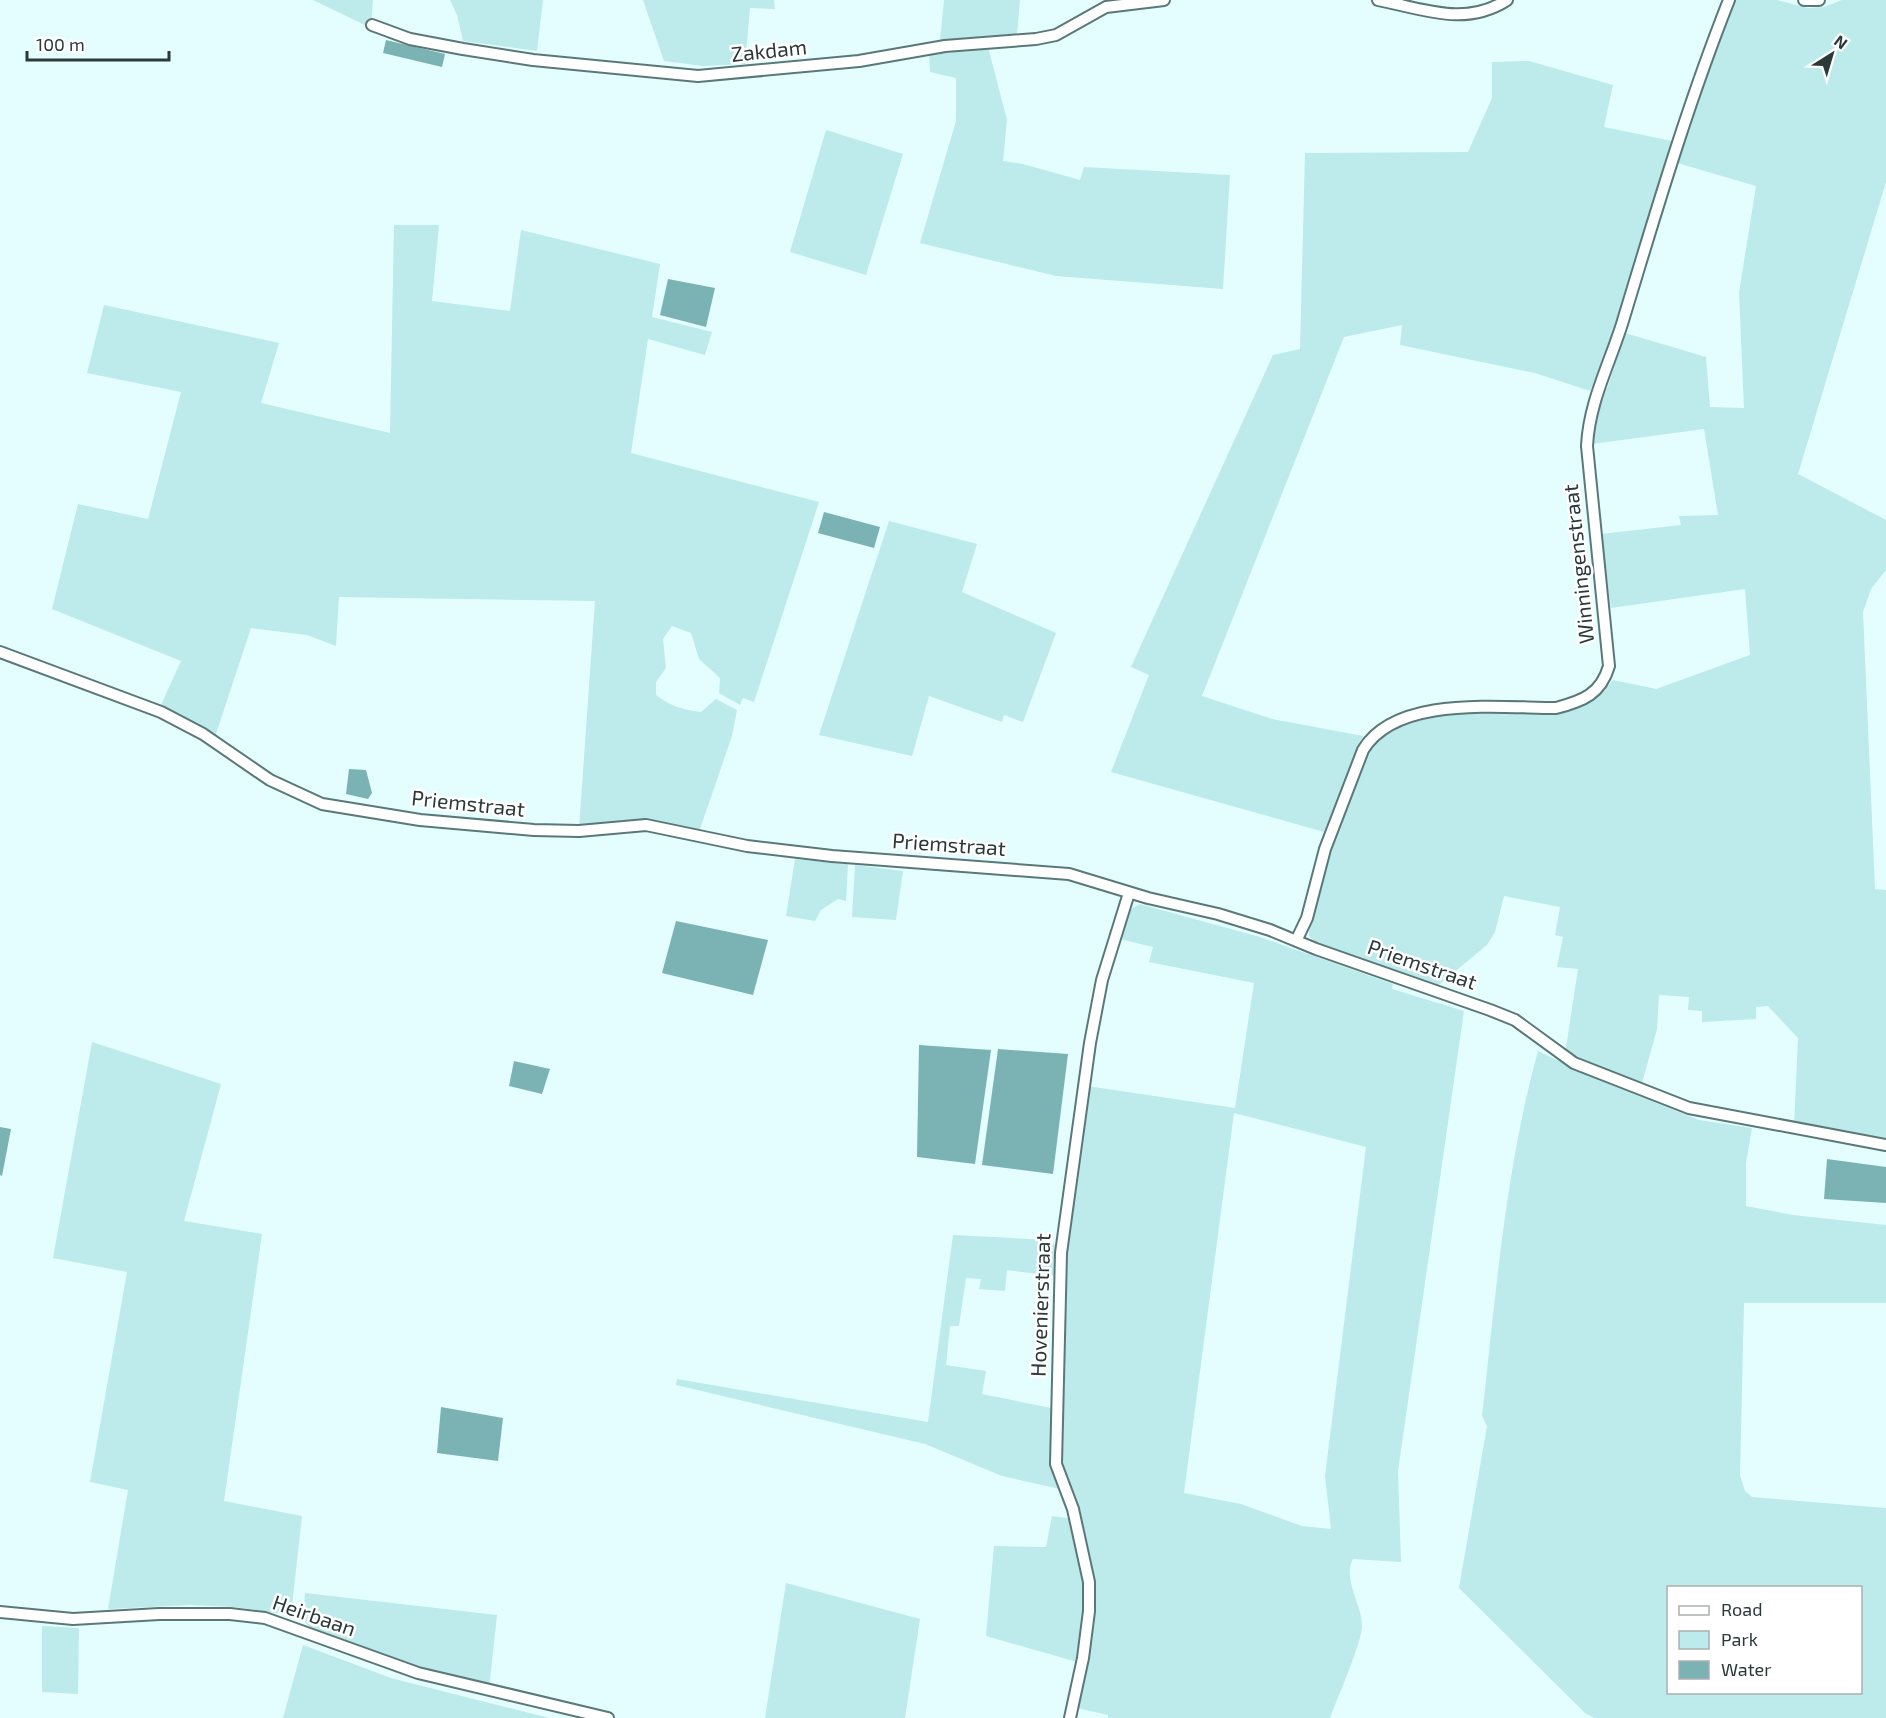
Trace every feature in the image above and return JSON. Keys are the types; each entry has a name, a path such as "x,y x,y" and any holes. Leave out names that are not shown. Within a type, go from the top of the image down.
{"street":[{"name":"Zakdam","path":"372,25 410,39 533,60 698,76 859,61 945,46 1036,39 1056,34 1092,12 1106,7 1164,0"},
{"path":"1378,0 1464,16 1492,9 1507,0"},
{"name":"Winningenstraat","path":"1297,939 1307,918 1325,849 1363,750 1370,738 1393,720 1441,709 1556,708 1590,697 1605,679 1609,666 1587,446 1588,423 1608,370 1687,114 1728,0"},
{"path":"1803,0 1819,0"},
{"name":"Priemstraat","path":"0,652 161,712 203,734 270,780 322,804 420,820 534,830 579,831 646,825 747,846 832,856 1069,874 1129,893 1218,914 1297,939 1316,949 1515,1020 1574,1063 1689,1108 1886,1145"},
{"name":"Hovenierstraat","path":"1070,1718 1083,1658 1089,1611 1089,1582 1073,1509 1056,1464 1061,1244 1090,1043 1102,980 1116,927 1129,893"},
{"name":"Heirbaan","path":"0,1612 73,1619 159,1614 230,1614 265,1618 417,1673 608,1718"}],"green space":[{"path":"313,0 373,0 371,28"},
{"path":"450,0 543,0 537,51 463,41 457,15"},
{"path":"643,0 774,0 775,9 750,8 745,64 703,66 664,61"},
{"path":"944,0 1020,0 1017,34 940,40"},
{"path":"1733,0 1777,0 1808,8 1824,7 1842,0 1886,0 1886,182 1798,474 1886,520 1886,570 1871,589 1863,612 1875,889 1886,890 1886,1142 1794,1126 1798,1038 1768,1006 1756,1007 1756,1019 1702,1022 1702,1011 1688,1010 1689,997 1659,995 1657,1029 1642,1083 1565,1054 1578,969 1557,967 1563,937 1555,935 1560,907 1504,896 1495,932 1487,945 1435,988 1318,945 1309,936 1312,912 1321,880 1357,773 1372,744 1387,731 1407,721 1431,716 1485,711 1556,712 1588,702 1601,693 1613,680 1656,689 1750,655 1745,589 1611,608 1601,534 1681,525 1679,516 1718,515 1704,429 1592,444 1594,415 1608,386 1625,333 1706,357 1710,407 1744,408 1739,293 1756,186 1674,162"},
{"path":"988,47 1007,120 1003,161 1023,164 1080,180 1084,167 1230,175 1223,289 1056,276 920,243 956,121 956,78 930,72 929,55"},
{"path":"1529,61 1613,85 1604,127 1672,141 1605,356 1590,391 1535,373 1400,345 1402,325 1344,337 1202,696 1272,719 1363,736 1324,832 1111,772 1149,675 1131,667 1273,355 1300,349 1305,153 1468,152 1492,98 1492,62"},
{"path":"826,130 903,154 866,275 790,252"},
{"path":"394,225 439,225 432,301 510,311 521,230 660,264 652,317 712,332 705,355 648,339 631,453 819,502 754,702 743,698 740,705 719,693 720,678 699,659 691,633 672,626 663,639 666,668 656,682 656,695 672,705 689,710 701,712 716,699 737,710 732,736 699,832 657,822 579,828 595,601 339,597 336,646 307,635 251,628 215,737 160,707 181,661 52,609 78,504 148,519 181,392 87,373 104,305 279,343 261,403 390,433"},
{"path":"889,521 977,544 962,592 1056,633 1023,722 1004,715 1002,722 929,696 912,756 819,735"},
{"path":"795,859 848,864 846,901 838,899 821,910 815,921 786,916"},
{"path":"855,865 903,871 896,920 852,917"},
{"path":"1140,904 1260,937 1393,984 1392,989 1464,1011 1398,1471 1401,1562 1353,1559 1350,1575 1361,1618 1361,1634 1330,1718 1108,1718 1108,1715 1077,1708 1095,1600 1080,1513 1062,1470 1059,1452 1065,1256 1087,1086 1235,1108 1254,983 1149,962 1153,947 1120,939 1128,911","holes":["1234,1113 1366,1147 1325,1476 1331,1529 1302,1526 1241,1504 1184,1493"]},
{"path":"92,1042 221,1084 184,1221 262,1234 224,1501 302,1516 291,1615 235,1607 190,1605 108,1609 128,1490 90,1482 127,1272 53,1258"},
{"path":"1538,1051 1598,1080 1699,1120 1752,1128 1746,1163 1746,1206 1793,1215 1886,1225 1886,1303 1744,1303 1740,1475 1745,1491 1752,1497 1886,1508 1886,1718 1594,1718 1585,1713 1459,1588 1487,1426 1482,1416 1497,1278 1517,1141"},
{"path":"953,1235 1050,1240 1055,1245 1055,1276 1007,1270 1005,1291 979,1289 981,1279 966,1278 959,1326 950,1326 946,1365 986,1371 982,1394 1051,1408 1051,1454 1060,1489 1002,1476 925,1444 676,1385 677,1379 928,1422"},
{"path":"1052,1516 1073,1519 1085,1583 1077,1662 986,1636 994,1546 1046,1547"},
{"path":"786,1583 920,1619 905,1718 765,1718"},
{"path":"305,1593 497,1615 489,1689 446,1679 314,1633 303,1619"},
{"path":"42,1626 79,1628 78,1694 42,1692"},
{"path":"303,1645 391,1678 549,1718 283,1718"}],"water":[{"path":"386,40 445,54 442,67 383,53"},
{"path":"668,279 715,288 706,327 660,315"},
{"path":"824,512 880,527 874,548 818,533"},
{"path":"349,769 366,770 372,793 368,799 346,794"},
{"path":"676,921 768,940 753,995 662,973"},
{"path":"919,1045 991,1050 975,1164 917,1157"},
{"path":"998,1049 1068,1054 1053,1174 982,1165"},
{"path":"514,1061 550,1069 542,1094 509,1086"},
{"path":"0,1127 11,1129 2,1176 0,1175"},
{"path":"1827,1159 1886,1167 1886,1203 1824,1199"},
{"path":"441,1407 503,1418 498,1461 437,1453"}]}
